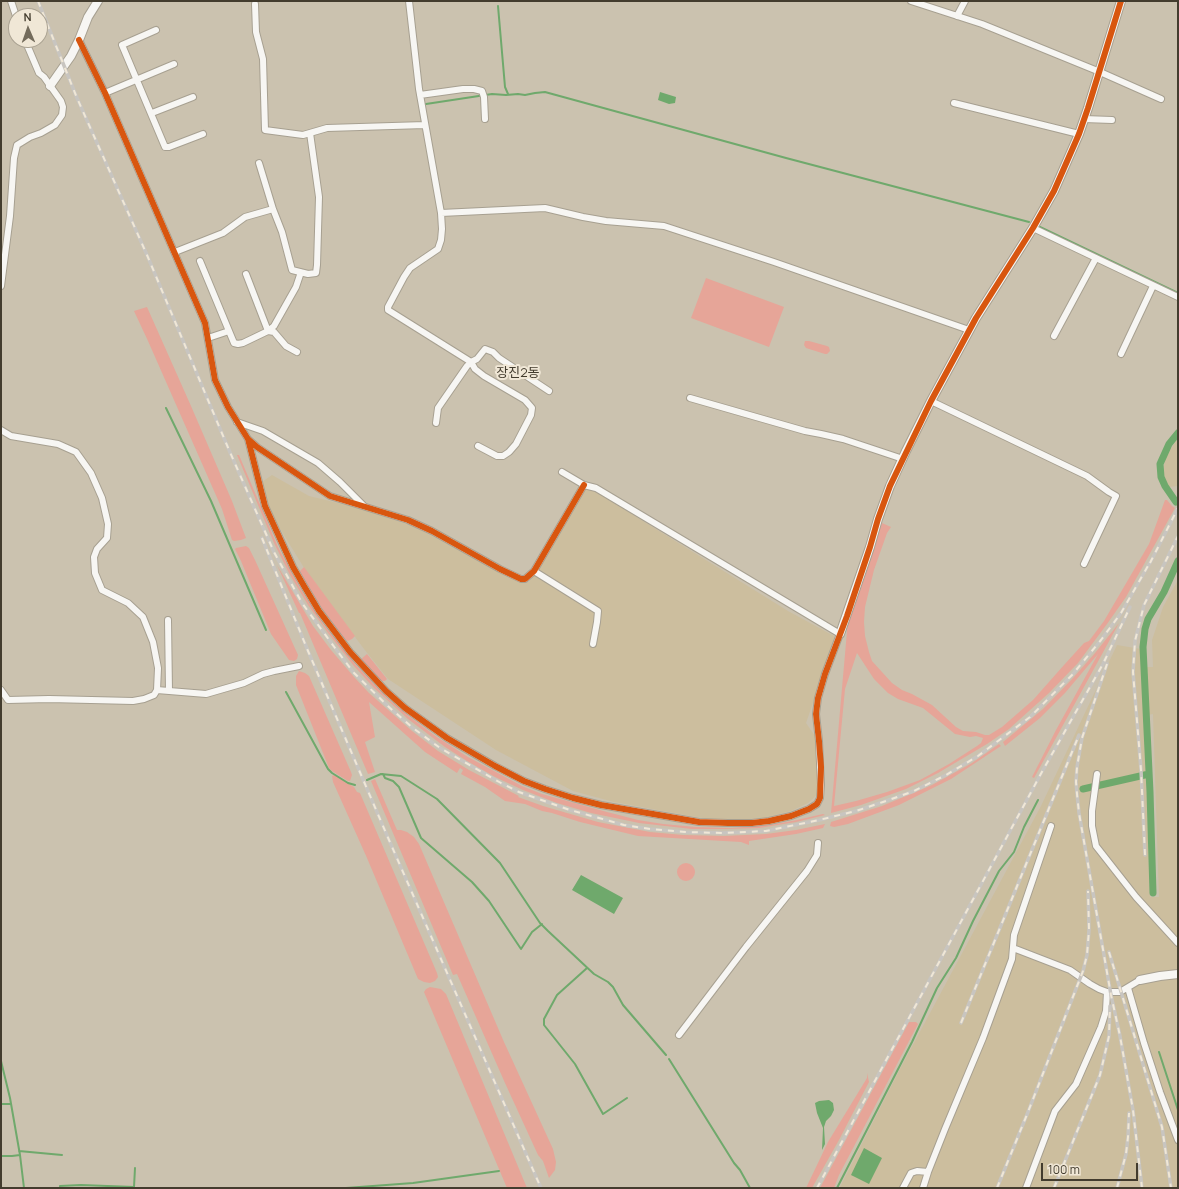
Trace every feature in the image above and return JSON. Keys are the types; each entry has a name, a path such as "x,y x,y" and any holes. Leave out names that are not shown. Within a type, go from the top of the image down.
{"street":[{"path":"50,86 65,66 79,40 88,17 98,1"},
{"path":"409,1 420,95 441,213 442,240 438,248 410,268 388,307 388,310 471,362 475,369 484,376 525,400 532,408 531,415 516,444 509,452 503,456 497,456 478,446"},
{"path":"911,1 982,24 1100,72 1161,99"},
{"path":"957,16 965,1"},
{"path":"248,439 265,506 284,548 319,611 350,652 386,691 405,708 448,738 495,766 524,781 573,798 601,805 713,823 752,823 769,821 791,816 809,809 817,804 820,798 820,741 816,714 818,698 890,486 931,401 969,330 1033,228 1054,191 1079,134 1100,72 1121,1"},
{"path":"255,4 256,32 263,59 265,130 303,135 328,128 425,125"},
{"path":"156,30 122,45 152,113 165,147 169,147 203,134"},
{"path":"79,40 105,93 205,323 215,380 228,408 248,439 257,447 330,496 364,505 408,520 432,531 521,579 525,579 534,571 584,485"},
{"path":"1,286 10,216 14,158 17,145 55,124 62,115 63,107 62,101 39,73 28,48"},
{"path":"105,93 174,64"},
{"path":"420,95 463,89 482,91 484,95 485,120"},
{"path":"152,113 193,97"},
{"path":"954,103 1079,134"},
{"path":"1084,119 1112,120"},
{"path":"259,163 273,209 282,232 292,270 308,274 316,273 318,265 319,197 310,133"},
{"path":"441,213 545,208 606,221 664,226 774,262 969,330"},
{"path":"175,252 223,233 245,217 273,209"},
{"path":"1033,228 1178,297"},
{"path":"1054,336 1096,258"},
{"path":"200,261 234,343 238,344 268,331 274,326 296,287 301,272"},
{"path":"246,274 268,331"},
{"path":"1122,354 1153,286"},
{"path":"208,338 229,331"},
{"path":"268,331 274,332 286,346 297,352"},
{"path":"436,423 438,408 471,362 477,359 485,349 493,352 499,358 549,391"},
{"path":"690,398 805,431 843,439 903,459"},
{"path":"931,401 1087,476 1116,496 1084,564"},
{"path":"237,422 263,430 318,463 364,505"},
{"path":"1,430 11,436 58,444 76,452 91,473 102,498 108,524 107,538 97,549 94,557 95,573 102,590 128,603 143,617 153,642 158,668 157,690 154,695 133,701 49,699 8,700 1,690"},
{"path":"562,472 584,485 596,488 840,634"},
{"path":"534,571 598,611 593,644"},
{"path":"168,620 169,691"},
{"path":"157,690 206,694 244,683 263,674 299,666"},
{"path":"1097,774 1092,811 1092,826 1096,846 1136,898 1178,943"},
{"path":"923,1188 928,1172 983,1038 1012,959 1014,935 1051,826"},
{"path":"679,1035 746,947 807,871 817,855 818,843"},
{"path":"1013,948 1070,970 1090,984 1107,992 1120,992 1140,980 1178,974"},
{"path":"1128,988 1160,1092 1178,1140"},
{"path":"1026,1188 1055,1111 1076,1084 1101,1027 1106,1011 1107,992"},
{"path":"903,1188 911,1173 917,1171 928,1172"}],"shaded area":[{"path":"660,92 676,97 675,103 669,104 658,100"},
{"path":"706,278 784,307 769,347 691,318"},
{"path":"147,307 232,501 246,538 234,541 232,540 222,509 134,311"},
{"path":"805,341 827,346 829,347 830,351 825,354 806,348 804,345"},
{"path":"1178,438 1178,486 1169,487 1163,473 1165,458"},
{"path":"237,455 239,455 278,547 300,588 323,624 356,665 387,698 437,737 468,757 522,786 542,794 638,820 696,827 731,828 770,825 823,814 825,815 796,822 759,828 692,829 639,823 591,813 557,803 495,777 467,761 445,747 408,719 374,688 353,665 328,633 308,605 290,575 274,543"},
{"path":"272,475 309,496 359,508 415,527 520,583 529,582 582,492 593,490 788,611 834,636 835,639 806,723 815,736 817,749 817,795 808,803 791,811 764,818 722,821 614,802 573,791 496,750 388,679 306,571 271,514 262,482"},
{"path":"1165,500 1167,500 1175,508 1126,597 1078,663 1049,693 1009,729 938,773 906,789 861,805 831,813 848,620 882,523 891,527 887,533 874,570 865,607 865,636 872,661 892,683 902,690 932,705 956,727 963,731 976,732 985,735 989,735 1002,727 1033,700 1084,643 1089,641 1104,621 1149,544","holes":["857,653 874,679 888,693 898,699 923,708 955,734 983,738 981,743 977,746 920,780 887,792 834,806 845,689"]},
{"path":"246,546 249,548 255,560 298,655 297,659 294,661 289,660 271,634 235,549"},
{"path":"277,565 313,626 331,650 369,693 412,731 438,751 469,770 519,796 518,797 598,822 650,832 683,835 724,836 766,834 825,824 823,828 796,834 749,841 749,845 741,842 638,836 580,822 542,811 525,804 505,801 485,787 461,774 463,770 460,768 457,773 425,752 369,702 375,737 365,742 375,772 368,774 300,613"},
{"path":"304,567 355,636 352,639 348,641 343,638 318,603 299,572"},
{"path":"1178,580 1178,1188 840,1187 900,1069 1041,806 1117,645 1141,649 1150,897 1159,897 1153,714 1148,715 1147,667 1153,667 1152,640 1163,607"},
{"path":"1119,623 1034,778 1032,777 1098,654 1065,693 1040,718 1005,746 1003,742 1043,709 1073,678"},
{"path":"367,654 387,679 385,681 381,681 360,660"},
{"path":"299,671 309,676 351,772 352,775 350,781 329,768 296,685 296,676"},
{"path":"999,744 1001,746 951,779 899,805 848,824 834,827 830,826 831,822 882,806 932,785 972,763"},
{"path":"334,775 354,787 357,792 360,793 437,973 438,977 435,981 430,983 418,979 333,782 332,776"},
{"path":"375,779 397,830 407,832 414,837 419,844 504,1042 553,1149 556,1162 555,1170 549,1178 543,1161 538,1155 457,974 453,975 371,781"},
{"path":"686,863 692,866 695,872 692,878 686,881 680,878 677,872 680,866"},
{"path":"581,875 623,898 614,914 572,890"},
{"path":"430,987 441,989 446,994 527,1188 507,1188 424,992"},
{"path":"909,1022 916,1022 918,1024 839,1175 834,1188 820,1188"},
{"path":"867,1073 869,1082 839,1140 812,1188 806,1188 828,1142 867,1078"},
{"path":"829,1100 833,1103 834,1110 826,1121 824,1127 825,1144 822,1150 823,1128 815,1103"},
{"path":"864,1148 882,1158 869,1184 851,1175"}],"waterway":[{"path":"498,6 505,87 508,94"},
{"path":"426,104 492,94 525,95 545,92 786,158 1029,222"},
{"path":"1040,227 1178,293"},
{"path":"166,408 211,501 266,630"},
{"path":"1176,502 1165,486 1161,477 1160,464 1169,444 1178,433"},
{"path":"1153,893 1143,647 1148,619 1164,592 1178,561"},
{"path":"286,692 328,769 348,783 355,785"},
{"path":"367,780 381,774 401,776 437,799 500,863 540,923 594,974 608,982 613,987 623,1005 666,1055"},
{"path":"383,774 385,778 393,781 399,787 421,838 472,882 489,901 521,949 532,932 542,924"},
{"path":"1083,789 1149,774"},
{"path":"837,1188 912,1042 937,988 956,958 999,871 1014,852 1024,827 1038,800"},
{"path":"587,968 557,995 544,1019 544,1025 575,1064 603,1114 627,1098"},
{"path":"1159,1052 1178,1110"},
{"path":"669,1059 750,1188"},
{"path":"1,1061 10,1098 24,1188"},
{"path":"1,1104 11,1104"},
{"path":"19,1151 62,1155"},
{"path":"1,1156 20,1155"},
{"path":"134,1187 135,1168"},
{"path":"346,1188 413,1183 499,1171"},
{"path":"60,1188 60,1186 81,1185 134,1187"}],"railway":[{"path":"38,1 77,98 147,255 229,450 274,552 302,603 354,673 390,708 413,728 440,748 501,783 519,792 570,810 624,825 685,832 722,833 766,831 856,811 883,802 914,791 946,775 978,756 1030,717 1072,675 1101,640 1121,613 1152,559"},
{"path":"1150,563 1178,508"},
{"path":"1145,855 1141,770 1133,672 1135,641 1144,605 1178,536"},
{"path":"262,538 308,651 389,840 541,1188"},
{"path":"817,1188 1043,770 1103,664 1130,607"},
{"path":"1107,664 1082,738 1076,782 1079,813 1133,1110 1142,1188"},
{"path":"961,1023 1079,735"},
{"path":"997,1188 1083,971 1087,955 1089,930 1088,891"},
{"path":"1109,952 1162,1127 1171,1188"},
{"path":"1054,1188 1100,1075 1109,1036 1110,1006"},
{"path":"1117,1188 1126,1154 1129,1113"}],"cycle path":[{"path":"248,439 265,506 293,567 319,611 350,652 386,691 405,708 447,738 524,781 573,798 601,805 699,822 728,823 769,821 791,816 809,809 817,804 820,798 821,767 816,714 818,698 890,486 931,401 976,318 1033,228 1054,191 1079,134 1121,1"},
{"path":"79,40 105,93 205,323 215,380 228,407 248,439 257,447 330,496 408,520 432,531 521,579 525,579 534,571 584,485"}],"district":[{"name":"장진2동","path":"518,373"}]}
